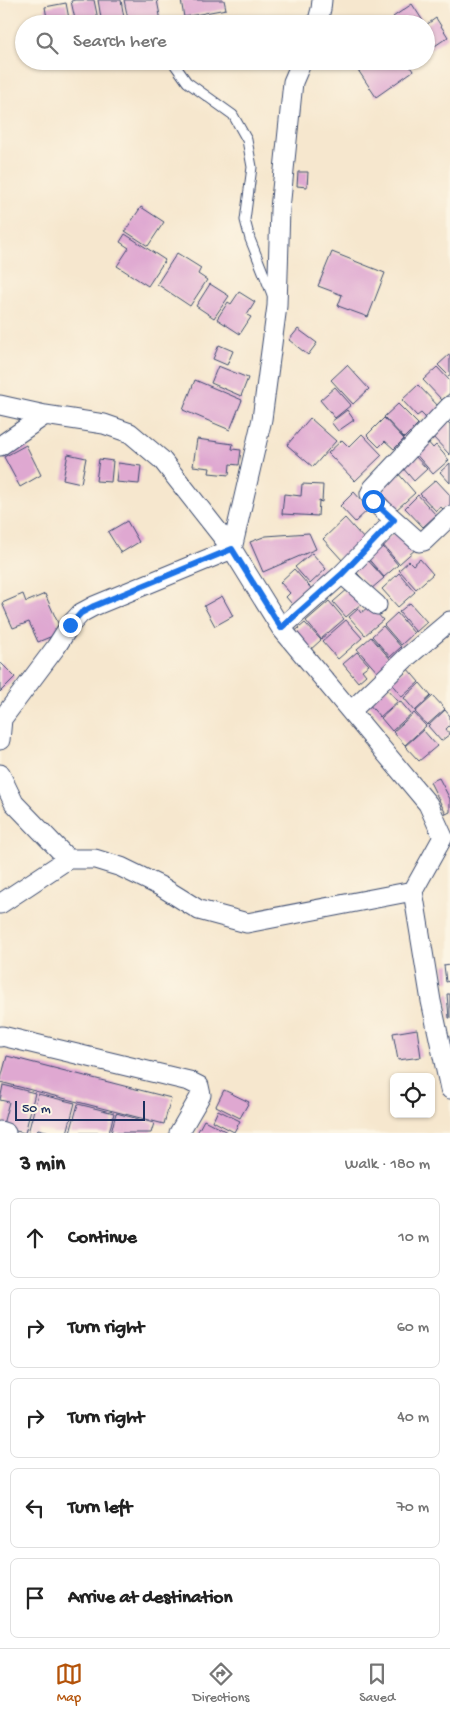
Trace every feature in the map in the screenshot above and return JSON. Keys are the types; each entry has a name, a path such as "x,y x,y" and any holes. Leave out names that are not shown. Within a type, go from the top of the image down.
{"street":[{"path":"319,15 322,0"},
{"path":"232,549 262,419 277,306 280,209 291,101 293,82 298,70"},
{"path":"0,405 45,415 104,424 130,433 162,460 232,549 281,628 428,804 446,837 413,890 431,1001 450,1089"},
{"path":"450,406 373,488 370,494 373,501 419,542 424,541 450,516"},
{"path":"0,446 45,415"},
{"path":"281,628 342,574 394,520"},
{"path":"0,740 2,719 56,647 70,625 81,613 232,549"},
{"path":"342,574 377,605"},
{"path":"351,711 406,658 450,621"},
{"path":"0,774 14,803 68,859"},
{"path":"0,904 68,859 95,859 121,867 162,886 199,910 247,923 413,890"},
{"path":"0,1037 190,1080 199,1086 201,1095 179,1133"},
{"path":"0,1131 6,1133"}],"lane":[{"path":"178,70 187,82 233,115 246,140 252,167 245,220 250,239 277,306"}],"building":[{"path":"94,0 97,15 74,15 71,1"},
{"path":"98,0 121,0 124,15 100,15"},
{"path":"124,0 157,0 160,15 127,15"},
{"path":"181,0 224,0 226,9 194,15 184,15"},
{"path":"66,3 68,15 46,15 45,7"},
{"path":"412,4 419,15 396,15"},
{"path":"435,19 448,37 435,46"},
{"path":"358,70 412,70 413,71 376,97"},
{"path":"298,172 308,172 307,187 297,186"},
{"path":"141,207 164,222 148,246 125,231"},
{"path":"125,234 165,260 148,286 117,266 129,248 120,242"},
{"path":"332,252 385,273 368,317 338,306 342,295 318,286"},
{"path":"177,253 201,268 198,274 207,280 190,306 157,284"},
{"path":"210,284 229,296 214,318 196,306"},
{"path":"239,292 255,302 247,315 251,317 240,334 217,319 228,302 231,304"},
{"path":"298,329 317,343 308,355 289,340"},
{"path":"219,345 233,351 227,365 213,359"},
{"path":"450,354 450,377 438,365"},
{"path":"347,365 369,389 353,404 331,380"},
{"path":"218,366 248,378 241,396 211,383"},
{"path":"437,367 450,381 450,393 442,400 423,380"},
{"path":"195,380 242,400 230,430 183,410"},
{"path":"418,385 441,409 428,420 421,413 417,416 402,400"},
{"path":"335,387 351,405 335,418 320,400"},
{"path":"398,404 418,424 404,438 384,417"},
{"path":"347,410 354,420 338,431 331,422"},
{"path":"310,418 336,441 313,467 287,445"},
{"path":"384,418 404,439 394,449 385,441 379,447 367,435"},
{"path":"447,421 450,424 450,455 431,435"},
{"path":"362,434 382,455 355,481 328,453 342,440 349,447"},
{"path":"197,439 233,444 232,449 241,450 239,465 230,464 229,475 209,473 210,468 193,466"},
{"path":"427,441 433,448 436,445 449,460 433,474 414,452"},
{"path":"26,445 41,475 20,487 4,457"},
{"path":"68,454 86,458 81,483 63,479"},
{"path":"415,456 427,469 414,481 402,467"},
{"path":"99,459 113,461 111,482 96,481"},
{"path":"118,463 141,466 139,484 116,482"},
{"path":"450,463 450,483 440,472"},
{"path":"397,472 415,493 396,510 378,489"},
{"path":"436,480 450,495 450,506 445,511 441,507 436,511 420,494"},
{"path":"302,484 323,485 322,502 319,501 318,516 282,514 284,494 301,496"},
{"path":"354,492 369,509 355,522 340,506"},
{"path":"418,495 436,515 423,527 405,508"},
{"path":"345,518 365,540 342,560 323,539"},
{"path":"127,521 139,542 121,553 108,532"},
{"path":"400,528 417,548 399,564 382,544"},
{"path":"309,533 316,549 263,572 250,542 266,536"},
{"path":"379,542 398,565 384,577 365,555"},
{"path":"312,553 326,569 310,584 295,567"},
{"path":"364,556 384,578 371,589 352,567"},
{"path":"420,559 433,574 416,589 399,570 409,561 413,565"},
{"path":"294,569 316,594 297,610 286,597 290,593 280,582"},
{"path":"399,573 415,592 398,607 382,589"},
{"path":"349,588 362,603 346,617 333,602"},
{"path":"23,594 26,602 45,594 62,632 38,642 29,622 13,628 2,603"},
{"path":"222,596 233,616 215,626 204,606"},
{"path":"329,601 344,619 321,639 306,621"},
{"path":"410,603 427,622 416,632 399,612"},
{"path":"370,605 383,620 365,635 349,617 358,609 361,613"},
{"path":"397,613 414,633 401,645 384,625"},
{"path":"346,620 362,638 338,659 322,641"},
{"path":"305,623 321,640 309,651 293,633"},
{"path":"383,626 401,647 390,657 372,636"},
{"path":"371,637 392,661 378,673 357,649"},
{"path":"357,652 369,665 362,670 366,675 358,682 343,664"},
{"path":"1,663 15,677 0,692 0,665"},
{"path":"407,668 419,682 402,697 390,682"},
{"path":"420,683 431,696 415,711 404,698"},
{"path":"386,688 398,701 380,717 368,703"},
{"path":"433,696 445,709 427,725 415,712"},
{"path":"400,701 411,714 392,731 381,718"},
{"path":"445,710 450,716 450,725 446,729 450,734 441,741 428,726"},
{"path":"414,713 426,726 405,745 393,732"},
{"path":"423,730 437,746 419,761 405,746"},
{"path":"439,778 450,799 450,812 446,814 430,782"},
{"path":"450,964 450,981 446,982 444,965"},
{"path":"447,994 450,994 450,1018 449,1018"},
{"path":"417,1029 421,1057 398,1060 393,1033"},
{"path":"7,1056 171,1098 164,1124 0,1082"},
{"path":"3,1085 35,1093 25,1133 2,1128 9,1102 0,1100"},
{"path":"224,1090 249,1102 240,1118 216,1106"},
{"path":"38,1094 75,1103 67,1133 54,1133 38,1129 37,1133 28,1133"},
{"path":"78,1104 114,1113 109,1133 70,1133"},
{"path":"218,1110 240,1121 234,1132 213,1121"},
{"path":"116,1113 154,1123 151,1133 111,1133"},
{"path":"204,1120 229,1133 197,1133"}],"route":[{"path":"70,625 81,613 94,606 232,549 281,628 342,574 394,520 373,501"}]}
